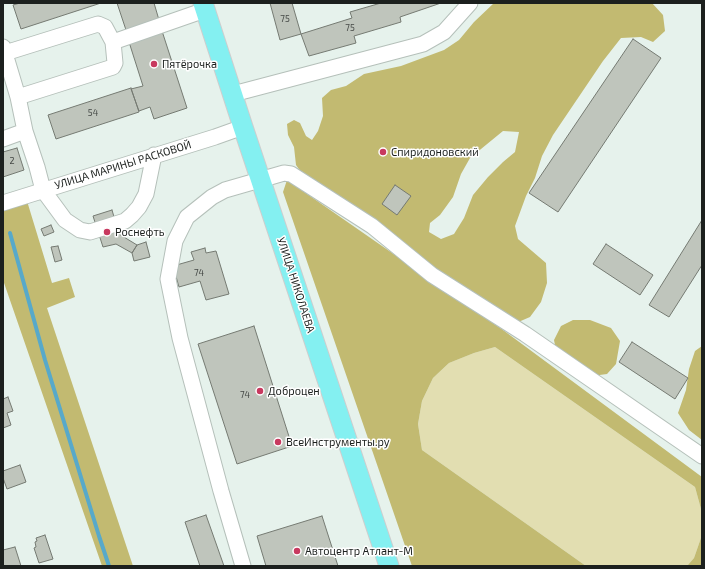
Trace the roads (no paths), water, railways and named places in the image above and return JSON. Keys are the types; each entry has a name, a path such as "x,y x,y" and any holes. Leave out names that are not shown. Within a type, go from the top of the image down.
{"main road":[{"name":"УЛИЦА НИКОЛАЕВА","path":"204,7 389,566"}],"street":[{"path":"233,94 423,44 444,32 470,3"},
{"path":"113,42 204,7"},
{"path":"18,98 113,67 115,64 113,42 105,27 98,24 4,50 18,98 25,131 43,190 65,220 80,230 90,232 125,222 138,207 146,194 154,156"},
{"name":"УЛИЦА МАРИНЫ РАСКОВОЙ","path":"3,203 243,127"},
{"path":"3,139 25,131"},
{"path":"242,566 220,490 180,338 168,280 175,241 187,217 212,197 225,190 284,173 291,174 372,226 432,274 525,334 702,456"}],"waterway":[{"path":"10,233 45,360 109,566"}],"place":[{"name":"Пятёрочка","path":"154,64"},
{"name":"Спиридоновский","path":"383,152"},
{"name":"Роснефть","path":"107,232"},
{"name":"Доброцен","path":"260,391"},
{"name":"ВсеИнструменты.ру","path":"278,442"},
{"name":"Автоцентр Атлант-М","path":"297,551"}]}
